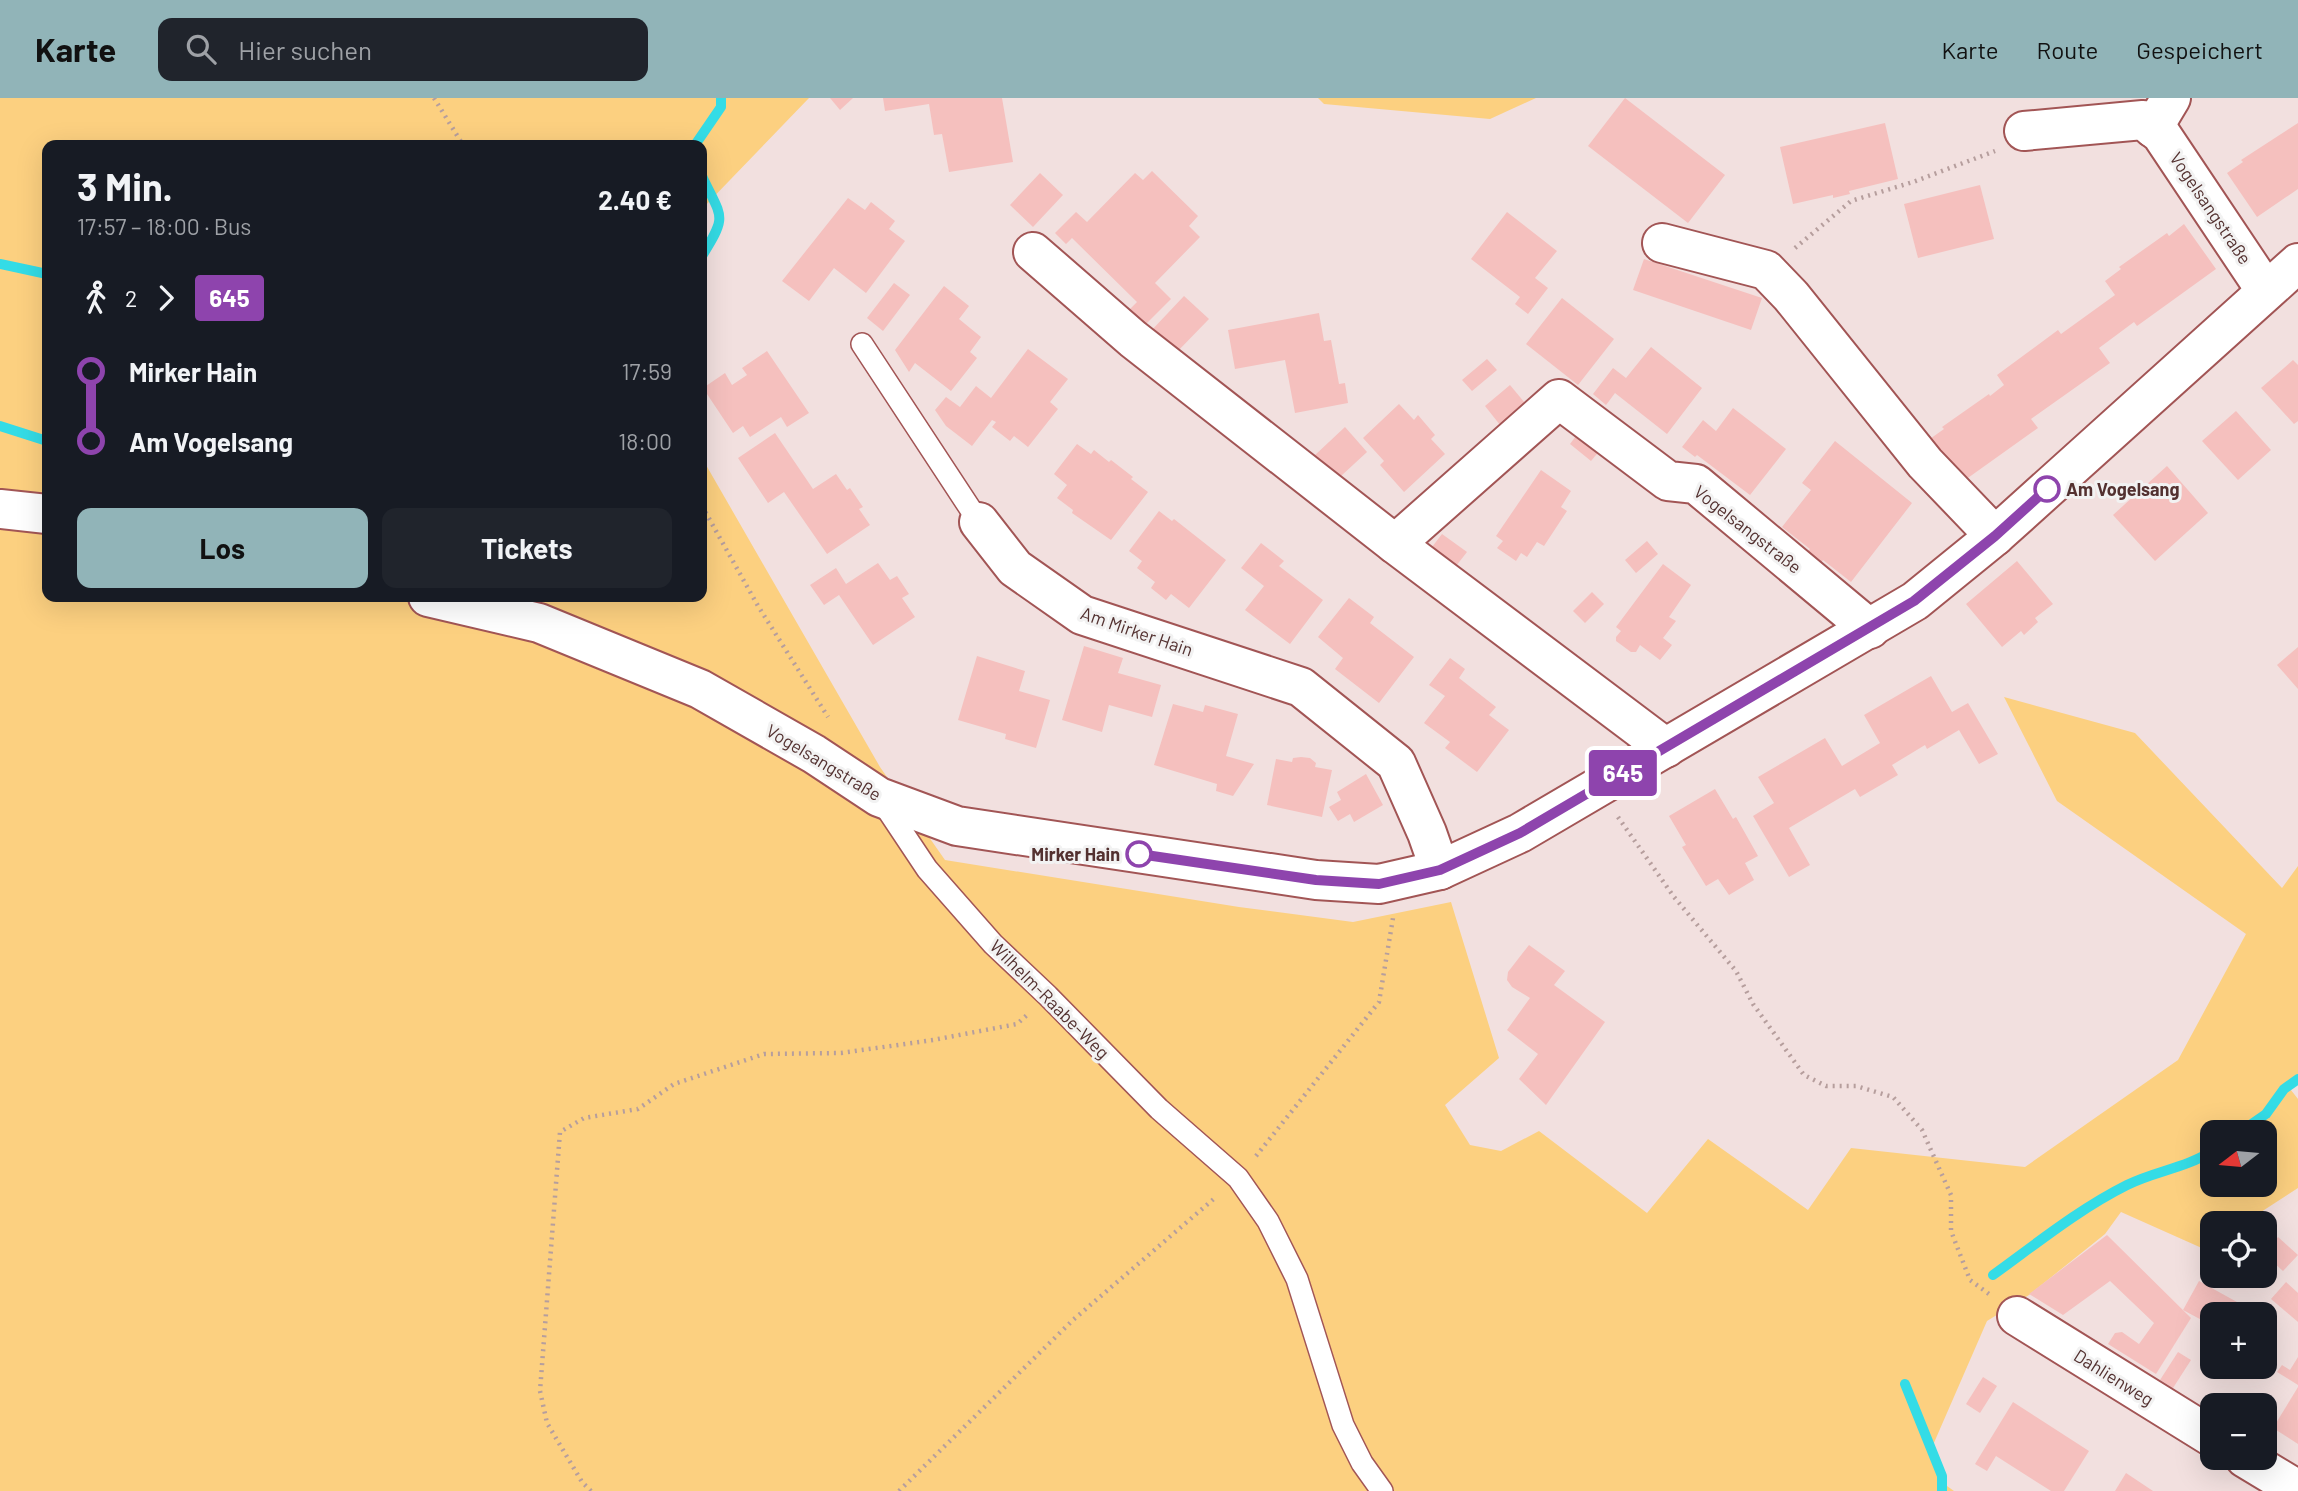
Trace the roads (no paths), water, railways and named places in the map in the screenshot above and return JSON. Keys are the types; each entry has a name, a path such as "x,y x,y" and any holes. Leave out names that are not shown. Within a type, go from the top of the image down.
{"street":[{"name":"Vogelsangstraße","path":"2024,131 2143,120 2162,113 2161,134 2266,291"},
{"path":"1662,243 1766,270 1791,296 1925,463 1995,536"},
{"path":"1033,252 1133,339 1395,544 1666,748"},
{"name":"Vogelsangstraße","path":"449,602 539,623 700,689 814,754 879,797 957,826 1316,880 1379,884 1440,870 1520,833 1914,601 1995,536 2298,263"},
{"name":"Vogelsangstraße","path":"1395,544 1559,399 1668,481 1696,484 1870,629"},
{"path":"0,509 42,513"},
{"name":"Am Mirker Hain","path":"979,522 1015,568 1082,615 1301,687 1396,763 1440,870"},
{"name":"Dahlienweg","path":"2017,1316 2200,1430"},
{"path":"2265,1470 2298,1490"}],"lane":[{"name":"Am Mirker Hain","path":"862,344 979,522"},
{"name":"Wilhelm-Raabe-Weg","path":"879,797 927,869 993,944 1159,1109 1238,1178 1268,1221 1297,1279 1343,1426 1362,1463 1382,1491"}],"waterway":[{"path":"698,140 721,107 721,98"},
{"path":"707,186 719,216 716,232 707,247"},
{"path":"0,264 42,273"},
{"path":"0,426 42,439"},
{"path":"2257,1120 2266,1114 2284,1089 2298,1079"},
{"path":"1993,1275 2058,1227 2109,1194 2138,1180 2200,1158"},
{"path":"1905,1384 1942,1476 1942,1491"}],"place":[{"name":"Am Vogelsang","path":"2047,489"},
{"name":"Mirker Hain","path":"1139,854"}]}
